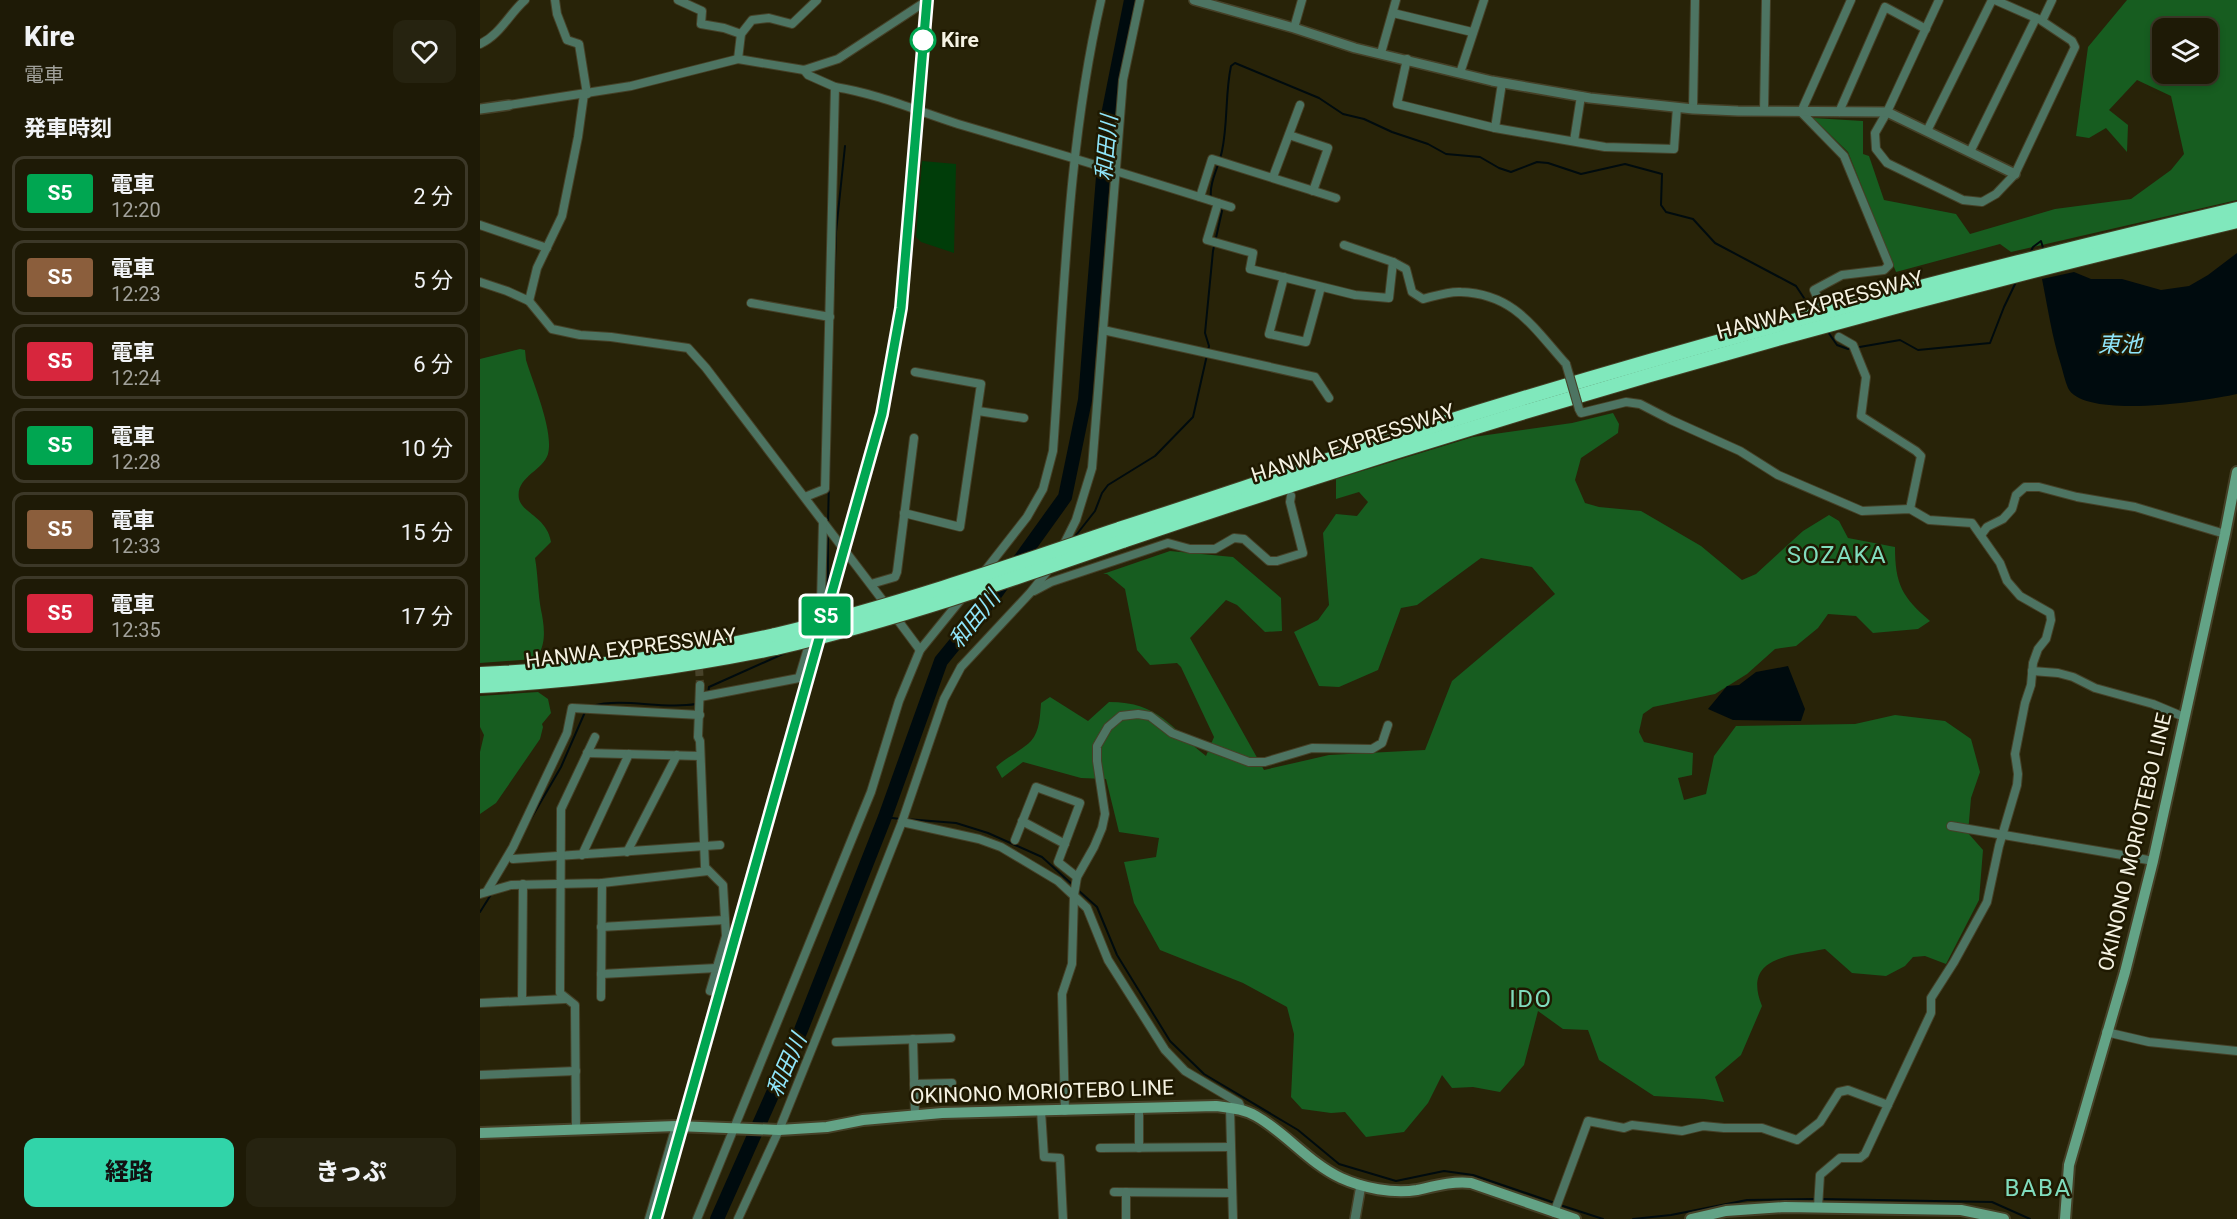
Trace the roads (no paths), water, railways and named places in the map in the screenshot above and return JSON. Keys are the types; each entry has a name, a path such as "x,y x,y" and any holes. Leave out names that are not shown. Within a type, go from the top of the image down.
{"highway":[{"name":"HANWA EXPRESSWAY","path":"480,686 547,682 663,670 775,642 1121,535 1415,432 1527,398 1819,314 2019,268 2237,209"},
{"name":"HANWA EXPRESSWAY","path":"2084,251 2237,221"},
{"name":"HANWA EXPRESSWAY","path":"480,674 607,664 720,647 775,642"}],"main road":[{"name":"OKINONO MORIOTEBO LINE","path":"2065,1219 2069,1165 2125,972 2153,861 2237,472"},
{"name":"OKINONO MORIOTEBO LINE","path":"480,1133 676,1126 777,1130 827,1127 862,1120 915,1115 1216,1106 1242,1110 1256,1116 1324,1167 1341,1178 1361,1185 1398,1191 1457,1181 1471,1183 1575,1219"},
{"path":"1691,1219 1727,1215 1756,1208 1818,1207 1961,1210 2004,1219"}],"street":[{"path":"480,44 488,40 525,0"},
{"path":"529,301 537,268 562,216 585,94 579,44 567,40 557,14 555,0"},
{"path":"678,0 702,11 701,24 741,34"},
{"path":"738,59 741,34 752,20 769,18 792,24 817,0"},
{"path":"480,109 643,84 738,59 799,71 804,70 838,59 928,0"},
{"path":"697,1219 737,1127 871,792 899,701 920,650 1028,518 1043,489 1053,451 1076,159 1090,48 1101,0"},
{"path":"738,1219 777,1130 902,822 944,699 961,667 1030,593 1056,560 1076,520 1092,468 1114,170 1123,80 1140,0"},
{"path":"1194,0 1355,48 1502,83 1581,96 1693,109 1887,112 2015,174"},
{"path":"1294,28 1302,0"},
{"path":"1382,53 1396,0"},
{"path":"1460,73 1484,0"},
{"path":"1693,109 1695,0"},
{"path":"1764,111 1766,0"},
{"path":"1801,112 1851,0"},
{"path":"1927,132 1994,0 2039,20 2072,41 2075,47 2015,174 1996,195 1982,202 1962,200 1887,164 1876,149 1875,132 1887,112 1940,0"},
{"path":"1970,152 2039,20 2052,0"},
{"path":"1839,112 1885,7 1926,28"},
{"path":"1393,13 1472,32"},
{"path":"1407,59 1397,104 1495,128 1605,147 1674,148 1677,107"},
{"path":"804,70 808,75 835,87 902,103 938,118 1231,207"},
{"path":"1495,128 1502,83"},
{"path":"804,497 825,489 835,87"},
{"path":"1574,141 1581,96"},
{"path":"1273,177 1300,105"},
{"path":"1801,112 1844,156 1889,265 1884,270 1842,275 1814,290 1820,301"},
{"path":"1289,135 1328,148 1313,190"},
{"path":"1200,197 1212,159 1336,198"},
{"path":"1218,203 1207,240 1253,254 1250,269 1355,295 1389,298 1393,262"},
{"path":"480,225 547,248"},
{"path":"1344,245 1393,262 1406,269 1412,292 1424,299 1459,291 1495,298 1519,312 1566,364 1581,413 1626,402 1640,404 1740,451 1778,475 1862,511 1910,508 1929,520 1972,524 2000,563 2007,581 2020,596 2050,613 2046,639 2038,649 2025,703 2015,754 2017,785 2002,834 1987,902 1931,998 1931,1013 1865,1154 1860,1158 1840,1158 1820,1175 1818,1207"},
{"path":"1284,277 1269,333 1306,342 1321,286"},
{"path":"480,282 529,301 552,329 580,335 688,348 706,368 920,650"},
{"path":"751,303 830,317"},
{"path":"1103,330 1315,377 1329,398"},
{"path":"1839,337 1853,345 1866,377 1861,416 1916,451 1920,456 1910,508"},
{"path":"904,513 960,527 981,384 915,372"},
{"path":"978,411 1024,418"},
{"path":"871,584 894,577 897,572 914,438"},
{"path":"1981,535 1987,527 2004,519 2012,509 2016,495 2025,487 2136,507 2225,534"},
{"path":"1030,593 1051,582 1168,543 1190,549 1215,549 1234,538 1244,539 1269,561 1277,561 1303,553 1290,502 1291,496"},
{"path":"700,697 799,678 821,603 823,521"},
{"path":"2032,671 2073,677 2095,688 2153,704 2184,717"},
{"path":"700,685 698,737 705,867 723,885 726,936 710,991"},
{"path":"484,893 513,847 567,733 572,708 700,715"},
{"path":"1065,1111 1062,994 1072,964 1074,895 1077,877 1094,847 1105,814 1097,746 1108,727 1121,716 1138,714 1150,716 1172,733 1249,762 1265,762 1312,748 1372,749 1382,743 1388,725"},
{"path":"576,1128 575,1005 560,993 561,809 595,737"},
{"path":"587,753 700,756"},
{"path":"582,855 629,754"},
{"path":"627,852 677,755"},
{"path":"1015,840 1036,787 1080,803 1058,862 1077,877"},
{"path":"1022,821 1065,844"},
{"path":"902,822 979,839 1001,847 1058,881 1088,908 1108,960 1166,1050 1185,1071 1239,1103 1242,1110"},
{"path":"1951,826 2153,861"},
{"path":"513,859 720,845"},
{"path":"484,893 504,886 523,884 602,883 708,871"},
{"path":"601,997 602,883"},
{"path":"522,1000 523,884"},
{"path":"601,927 725,920"},
{"path":"601,974 717,968"},
{"path":"480,1002 566,999"},
{"path":"2106,1032 2149,1042 2237,1051"},
{"path":"836,1042 951,1038"},
{"path":"913,1039 915,1115"},
{"path":"480,1075 576,1071"},
{"path":"914,1084 952,1083"},
{"path":"1554,1213 1588,1121 1624,1128 1632,1125 1682,1131 1703,1125 1724,1128 1762,1128 1797,1140 1820,1122 1839,1092 1848,1090 1888,1104"},
{"path":"1139,1108 1139,1148"},
{"path":"1230,1108 1233,1219"},
{"path":"1041,1111 1044,1157 1060,1158 1063,1219"},
{"path":"650,1219 676,1126"},
{"path":"1100,1148 1231,1147"},
{"path":"1355,1219 1361,1185"},
{"path":"1114,1192 1232,1193"},
{"path":"1126,1192 1126,1219"}],"water":[{"name":"東池","path":"2237,253 2237,394 2174,404 2120,406 2079,398 2068,388 2055,344 2042,279 2074,272 2091,279 2122,279 2161,290 2189,286"},
{"path":"1788,666 1805,709 1801,721 1733,720 1708,709 1727,686 1739,685 1756,672"}],"waterway":[{"name":"和田川","path":"717,1219 801,1030 885,817 941,661 994,596 1065,497 1085,400 1108,115 1131,0"},
{"path":"1211,197 1211,186 1224,140 1231,66 1235,63 1319,98 1343,114 1364,119 1392,132 1428,144 1446,154 1480,157 1511,172 1537,162 1548,163 1581,174 1625,164 1662,174 1661,205 1666,212 1693,219 1715,243 1796,286 1812,310"},
{"path":"834,290 836,232 845,146"},
{"path":"1073,539 1095,511 1108,485 1155,456 1193,417 1209,346 1205,333 1213,251 1222,211 1218,207"},
{"path":"2030,253 2033,247 2041,241 2044,251"},
{"path":"1828,332 1837,345 1848,349 1900,340 1918,350 1990,343 2016,282"},
{"path":"828,524 830,437"},
{"path":"824,617 828,578 828,533"},
{"path":"708,694 709,687 785,653"},
{"path":"591,706 617,703 670,706 696,704"},
{"path":"525,829 561,767 585,712"},
{"path":"885,817 900,819"},
{"path":"906,819 956,823 988,833 1042,857 1074,886"},
{"path":"495,887 500,876"},
{"path":"1078,890 1097,907 1117,955 1170,1041 1204,1074 1298,1130 1339,1164 1396,1181 1444,1171 1473,1175 1555,1203"},
{"path":"480,912 492,893"},
{"path":"1633,1219 1671,1215 1747,1200 1815,1199"},
{"path":"1821,1199 1992,1202 2030,1219"},
{"path":"1560,1205 1603,1219"}],"tunnel":[{"path":"1292,456 1292,473"},
{"path":"697,632 700,685"}],"railway":[{"path":"656,1219 882,414 901,308 927,0"}],"train":[{"name":"S5","path":"656,1219 882,414 901,308 927,0"}],"place":[{"name":"Kire","path":"923,40"}],"district":[{"name":"SOZAKA","path":"1837,555"},
{"name":"IDO","path":"1531,999"},
{"name":"BABA","path":"2038,1188"}]}
